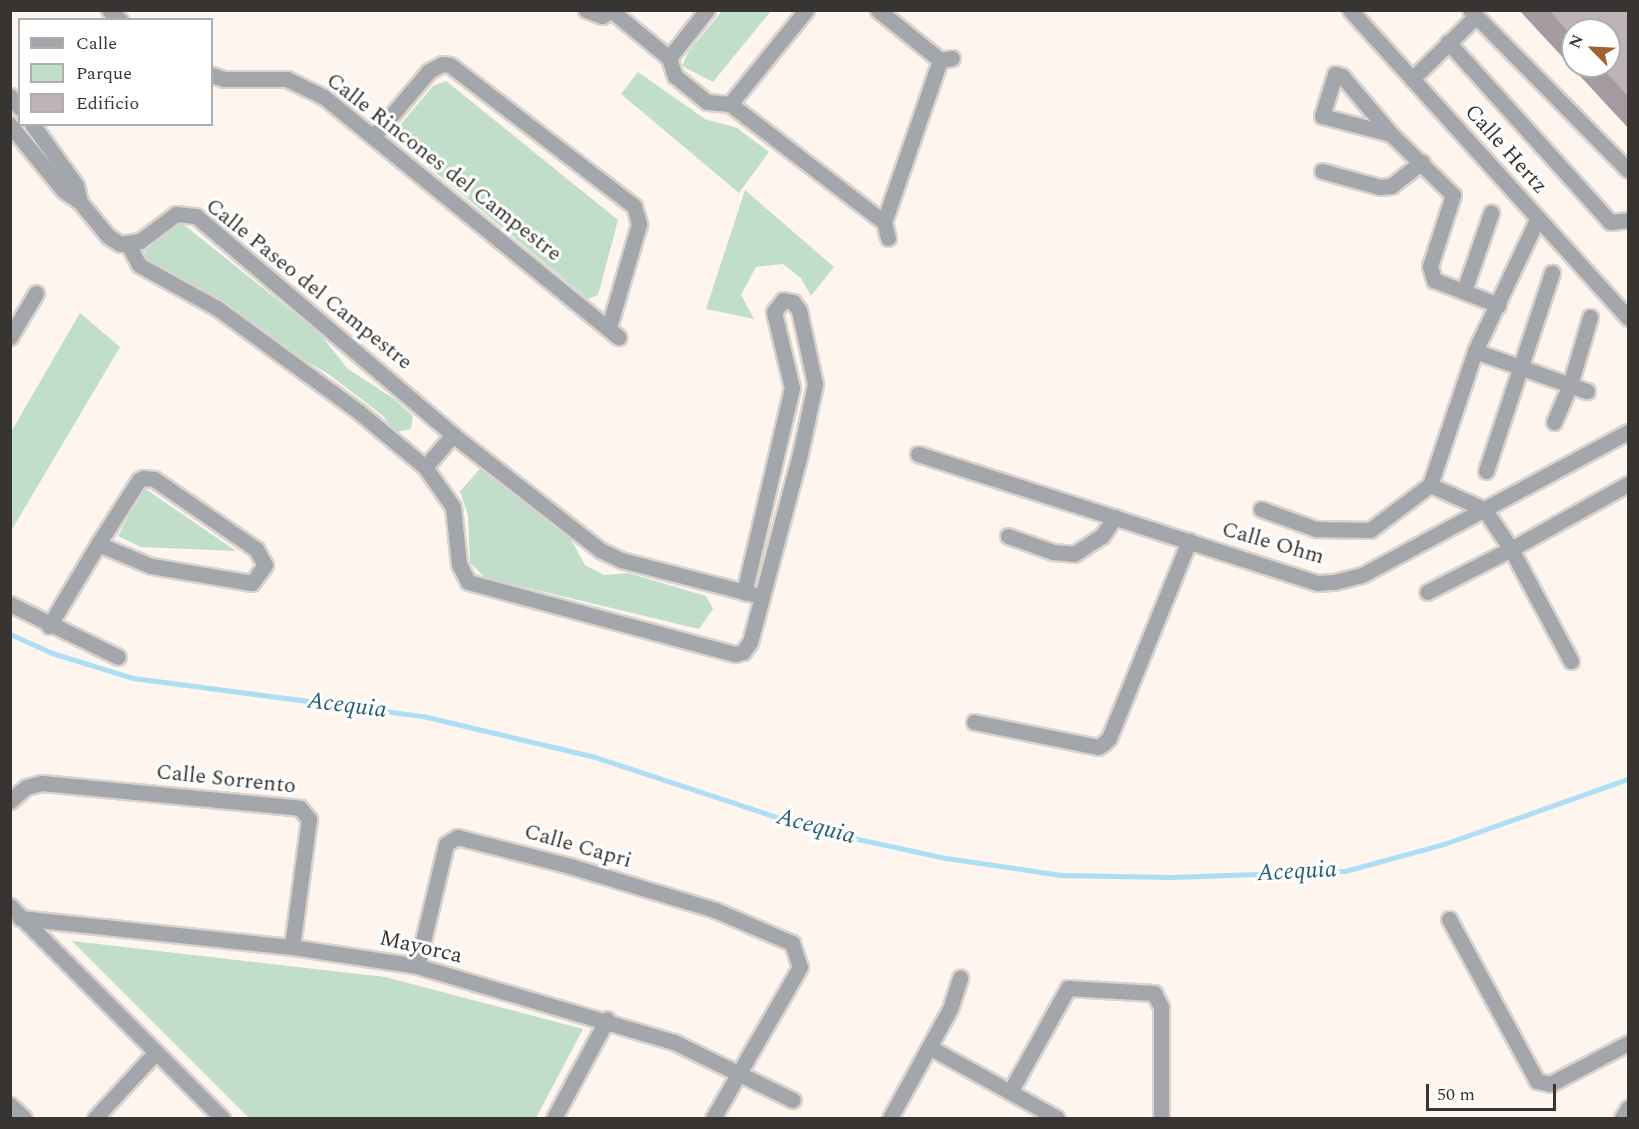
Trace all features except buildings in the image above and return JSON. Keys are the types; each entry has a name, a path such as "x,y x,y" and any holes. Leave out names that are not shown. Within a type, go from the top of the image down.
{"street":[{"path":"586,10 596,16 612,11 669,58 675,76 707,102 730,104 884,222"},
{"path":"669,58 707,10"},
{"path":"730,104 806,10"},
{"path":"878,10 946,59 884,222 888,238"},
{"name":"Calle Hertz","path":"1350,10 1629,318"},
{"path":"1412,79 1473,13 1629,170"},
{"path":"1448,42 1610,222 1629,220"},
{"name":"Calle Rincones del Campestre","path":"216,80 266,77 301,84 324,97 614,332 639,224 634,206 450,65 442,64 429,71 374,136"},
{"path":"1391,134 1322,116 1335,74 1342,76 1391,134 1453,195 1430,274 1434,280 1498,305"},
{"path":"14,126 52,165 76,185 81,202 108,236 129,246 139,265 217,308 359,412 425,467 453,507 459,564 474,586 735,654 743,652 750,642 800,454 814,378 799,310 788,300 779,303 774,318 792,388 744,592"},
{"path":"33,126 52,165"},
{"path":"1322,171 1380,187 1391,186 1422,162"},
{"path":"1464,291 1491,213"},
{"name":"Calle Paseo del Campestre","path":"129,246 176,214 196,216 453,435 600,550 621,560 762,596"},
{"path":"1261,509 1316,529 1370,531 1430,485 1475,351 1538,218"},
{"path":"1486,471 1552,273"},
{"path":"10,338 36,293"},
{"path":"1554,422 1570,385 1590,317"},
{"path":"1475,351 1587,392"},
{"name":"Calle Ohm","path":"918,454 1318,582 1334,582 1362,575 1629,432"},
{"path":"425,467 453,435"},
{"path":"778,449 800,454"},
{"path":"49,626 98,544 139,480 147,477 256,549 265,565 252,583 151,566 98,544"},
{"path":"1427,592 1629,484"},
{"path":"1430,485 1484,509 1511,549 1571,661"},
{"path":"1008,537 1053,552 1074,554 1102,536 1114,517"},
{"path":"974,722 1098,747 1103,744 1109,738 1189,541"},
{"path":"10,604 49,626 118,657"},
{"name":"Calle Sorrento","path":"10,801 26,787 42,783 300,808 309,819 292,947"},
{"name":"Calle Capri","path":"417,966 446,844 457,837 570,866 725,914 792,943 800,967 739,1071"},
{"path":"15,912 222,1119"},
{"name":"Mayorca","path":"15,912 292,947 417,966 607,1019 674,1042 739,1071 793,1100"},
{"path":"1449,919 1537,1081 1550,1084 1629,1043"},
{"path":"890,1119 950,1009 960,978"},
{"path":"1010,1092 1068,988 1154,993 1161,1007 1161,1119"},
{"path":"554,1119 607,1019"},
{"path":"929,1047 1057,1119"},
{"path":"95,1119 155,1053"},
{"path":"713,1119 739,1071"},
{"path":"10,1105 24,1119"},
{"path":"1622,1119 1629,1108"}],"green space":[{"path":"723,10 771,11 713,82 682,66 689,51"},
{"path":"638,72 705,119 737,128 769,152 739,193 621,94"},
{"path":"446,81 618,220 598,295 588,299 399,142 396,130 433,86"},
{"path":"745,190 834,267 811,296 801,278 783,264 756,267 741,295 754,319 706,309"},
{"path":"178,220 319,333 348,369 394,399 413,416 411,429 396,432 382,415 327,373 282,347 209,293 142,259 147,247"},
{"path":"80,313 120,347 11,531 11,432"},
{"path":"480,469 569,536 585,565 604,575 628,573 706,596 713,609 699,629 486,578 470,563 468,515 460,491"},
{"path":"144,488 236,551 141,547 118,536"},
{"path":"72,941 385,977 583,1029 536,1118 249,1118"}],"waterway":[{"name":"Acequia","path":"10,634 52,653 133,678 423,716 595,757 816,830 946,858 1061,875 1171,877 1345,871 1444,844 1628,779"}]}
